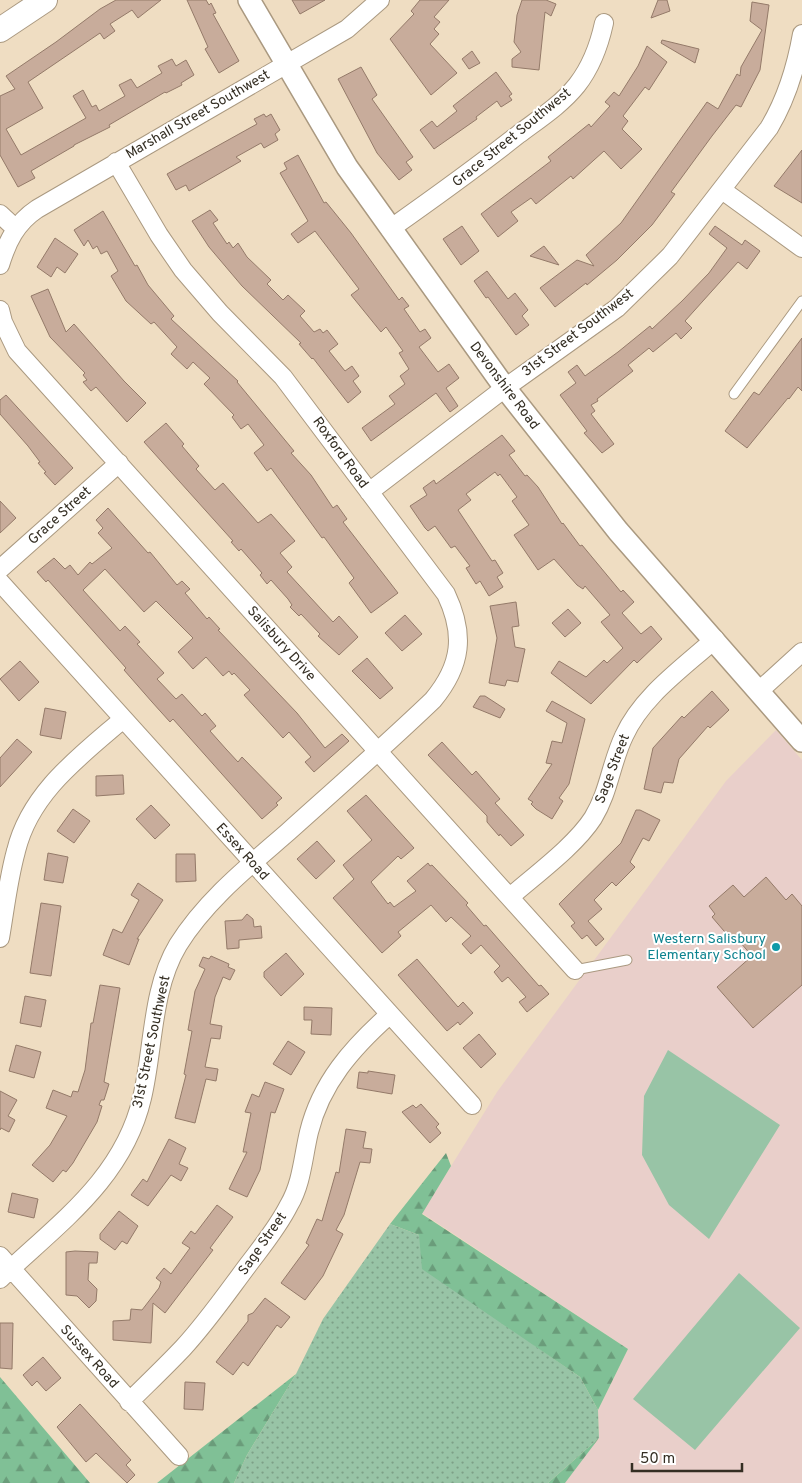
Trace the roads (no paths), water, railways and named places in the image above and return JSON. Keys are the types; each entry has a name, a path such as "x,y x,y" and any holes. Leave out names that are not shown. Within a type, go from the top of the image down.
{"main road":[{"path":"0,30 45,0"}],"street":[{"name":"Devonshire Road","path":"249,0 347,167 505,388 618,531 715,639 802,741"},
{"name":"Marshall Street Southwest","path":"15,228 36,209 347,29 380,0"},
{"name":"Grace Street Southwest","path":"390,229 458,182 561,102 577,86 589,66 599,46 604,23"},
{"name":"31st Street Southwest","path":"369,492 505,388 617,308 670,256 722,190 779,110 790,86 802,34"},
{"name":"Roxford Road","path":"116,162 159,235 183,270 220,313 283,377 446,594 454,609 459,641 456,659 445,686 434,700 378,752"},
{"path":"722,190 802,248"},
{"path":"0,214 15,228 6,246 0,265"},
{"name":"Salisbury Drive","path":"0,310 3,322 17,351 575,970"},
{"name":"Grace Street","path":"0,569 119,464"},
{"name":"Essex Road","path":"0,582 122,720 472,1105"},
{"name":"Sage Street","path":"510,897 579,836 592,819 608,785 624,735 634,717 647,702 715,639"},
{"path":"759,691 802,652"},
{"path":"0,938 16,851 34,808 64,771 122,720"},
{"name":"31st Street Southwest","path":"4,1268 60,1226 83,1203 121,1150 142,1100 160,993 170,962 190,926 206,907 252,864 378,752"},
{"name":"Sage Street","path":"129,1402 182,1348 214,1311 280,1221 299,1184 309,1131 329,1081 344,1059 389,1015"},
{"name":"Sussex Road","path":"4,1268 179,1456"}],"lane":[{"path":"734,394 802,301"},
{"path":"575,970 627,960"}],"place":[{"name":"Western Salisbury Elementary School","path":"776,947"}]}
